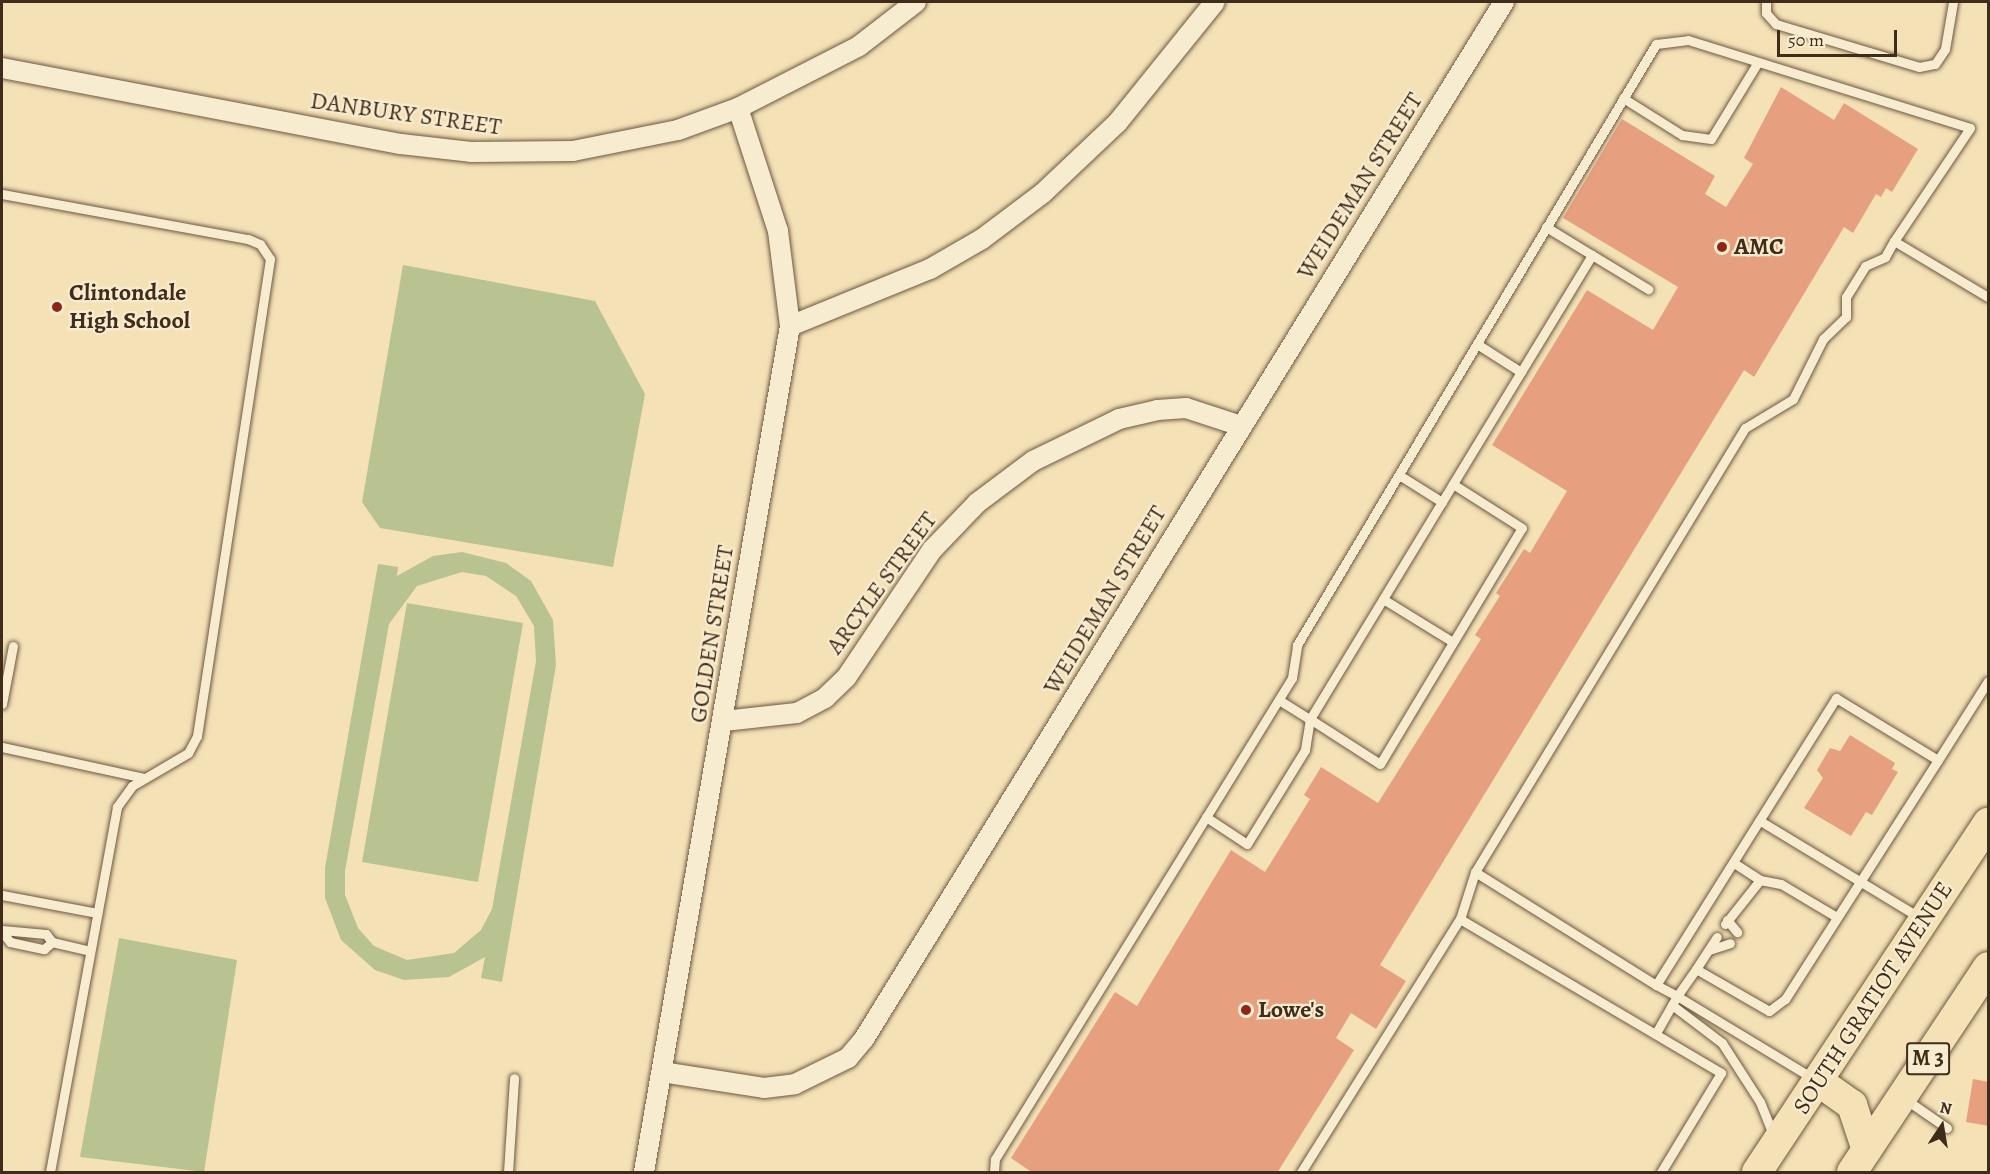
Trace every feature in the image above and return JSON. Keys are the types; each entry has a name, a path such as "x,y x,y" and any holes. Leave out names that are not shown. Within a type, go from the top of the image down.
{"main road":[{"name":"SOUTH GRATIOT AVENUE","path":"1757,1173 1989,823"},
{"name":"M 3","path":"1860,1161 1988,970"},
{"path":"1818,1082 1852,1106 1860,1161"}],"street":[{"name":"DANBURY STREET","path":"2,68 471,152 573,152 624,144 738,108 859,46 916,2"},
{"path":"790,326 930,269 982,239 1043,193 1118,122 1215,2"},
{"name":"WEIDEMAN STREET","path":"662,1072 764,1088 795,1084 848,1058 907,974 1241,426 1504,2"},
{"name":"GOLDEN STREET","path":"644,1173 724,721 790,326 778,231 738,108"},
{"name":"ARCYLE STREET","path":"724,721 797,714 825,698 846,678 932,550 977,503 1034,461 1109,423 1157,410 1186,408 1241,426"}],"lane":[{"path":"1766,2 1766,13 1776,24 1918,67 1935,64 1945,49 1953,2"},
{"path":"993,1173 995,1159 1292,678 1297,645 1656,44 1672,39 1758,62 1970,128 1885,257 1865,266 1846,297 1846,317 1823,339 1794,399 1745,428 1475,872 1460,919 1301,1173"},
{"path":"1623,98 1682,135 1711,139 1758,62"},
{"path":"2,194 248,239 260,244 270,259 198,736 188,753 144,778 121,797 117,807 50,1173"},
{"path":"1546,227 1648,289"},
{"path":"1894,242 1989,297"},
{"path":"1206,817 1247,844 1305,750 1310,718 1592,255"},
{"path":"1477,344 1521,372"},
{"path":"1399,475 1442,502"},
{"path":"1279,700 1380,764 1522,528 1453,484"},
{"path":"1383,599 1453,642"},
{"path":"2,704 13,646"},
{"path":"1696,969 1769,1011 1785,999 1835,916 1863,882 1989,681"},
{"path":"1656,985 1762,822 1836,698 1938,760"},
{"path":"2,747 144,778"},
{"path":"1762,822 1924,920"},
{"path":"1734,863 1760,880 1780,884 1835,916"},
{"path":"1475,872 1656,985 1818,1082"},
{"path":"1728,925 1760,880"},
{"path":"2,895 97,913"},
{"path":"1460,919 1656,1033 1720,1073 1660,1173"},
{"path":"2,931 46,934 52,942 90,951"},
{"path":"2,931 10,942 44,949 52,942"},
{"path":"1656,1033 1677,996 1720,938"},
{"path":"1672,1005 1722,1043 1760,1102 1776,1144"},
{"path":"508,1173 514,1078"},
{"path":"1903,1097 1947,1128"}],"green space":[{"path":"403,265 595,301 645,394 613,567 380,528 362,502"},
{"path":"462,552 506,563 531,581 553,620 556,665 502,982 481,978 485,957 449,977 404,980 375,970 341,940 325,898 325,868 378,564 398,567 397,576 433,556","holes":["462,572 486,576 516,596 534,626 536,661 492,909 481,930 454,953 407,960 374,946 358,928 345,895 345,871 389,624 417,586"]},
{"path":"407,603 523,623 478,882 362,862"},
{"path":"119,938 237,960 204,1172 80,1157"}],"building":[{"path":"1781,87 1834,120 1844,103 1918,149 1892,192 1886,188 1881,197 1876,194 1853,233 1844,227 1754,377 1744,370 1380,965 1406,981 1376,1029 1351,1013 1336,1038 1354,1050 1277,1173 1033,1173 1011,1158 1115,992 1137,1006 1231,850 1265,872 1310,799 1304,795 1321,767 1378,803 1481,639 1475,635 1500,596 1496,593 1524,549 1530,553 1567,491 1492,445 1587,290 1653,330 1678,287 1563,218 1622,119 1715,176 1705,194 1726,207 1753,164 1744,158"},
{"path":"1850,735 1895,763 1892,769 1898,772 1872,815 1866,812 1851,836 1804,808 1823,778 1817,770 1830,748 1840,751"},
{"path":"1973,1079 1989,1082 1989,1126 1966,1122"}],"place":[{"name":"AMC","path":"1722,247"},
{"name":"Clintondale High School","path":"57,307"},
{"name":"Lowe's","path":"1246,1010"}]}
